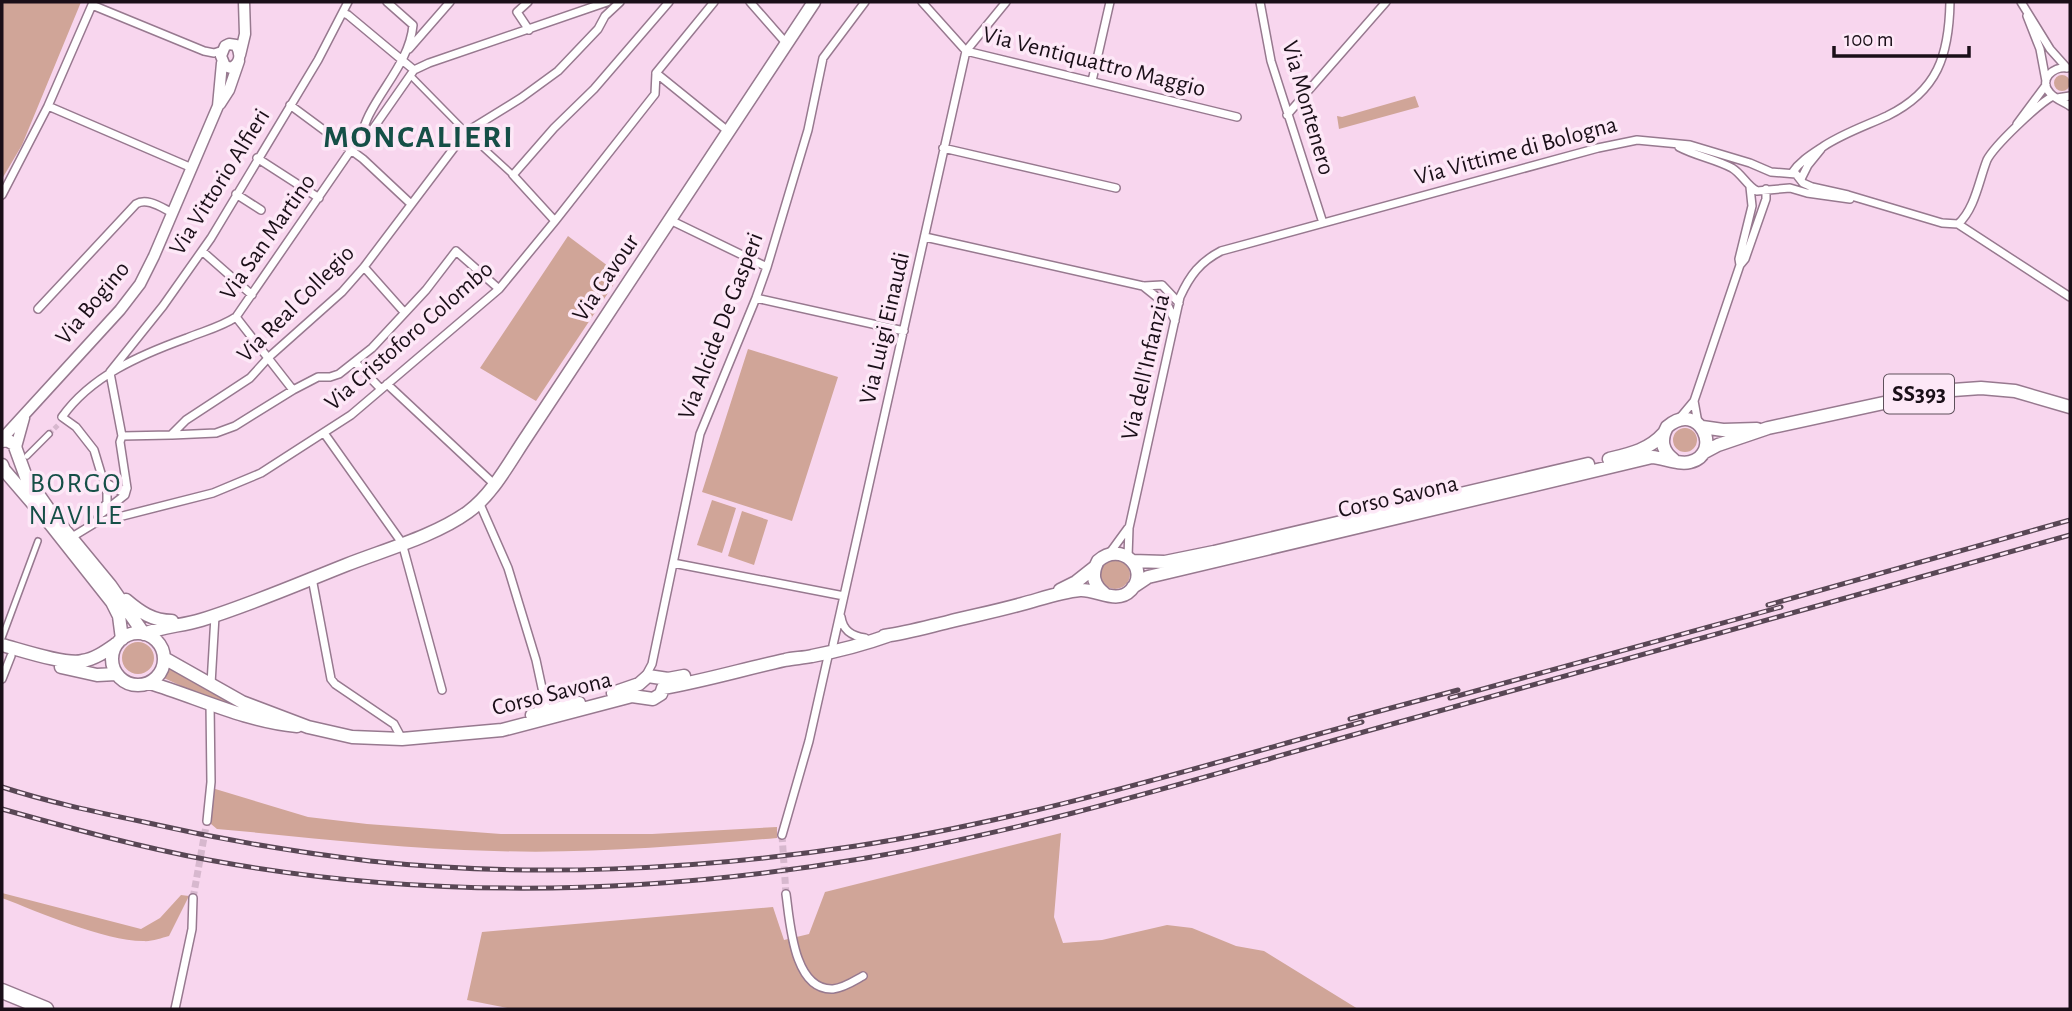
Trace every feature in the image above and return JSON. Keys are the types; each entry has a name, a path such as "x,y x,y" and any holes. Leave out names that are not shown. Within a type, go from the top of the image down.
{"highway":[{"path":"2,991 46,1009"}],"main road":[{"path":"218,106 229,90 246,34 244,2"},
{"name":"Via Cavour","path":"144,634 215,615 402,543 459,517 479,502 494,484 814,2"},
{"path":"218,106 226,47 237,35 244,19"},
{"path":"226,47 236,45 239,58"},
{"path":"222,62 231,68 239,58"},
{"name":"Via Bogino","path":"2,440 131,297 148,271 218,106"},
{"name":"SS393","path":"1703,453 1768,428 1939,391 1981,388 2015,391 2070,407"},
{"name":"Via Bogino","path":"20,453 25,415"},
{"path":"1685,419 1700,425 1707,442 1703,453 1693,461 1674,460 1664,449 1664,433 1667,427 1685,419"},
{"name":"SS393","path":"1700,425 1723,430 1768,428"},
{"name":"Corso Savona","path":"1130,559 1165,562 1214,552 1610,459 1642,450 1655,443 1664,433"},
{"path":"2,440 11,442 20,453 26,477 54,517 110,585 144,634"},
{"path":"2,645 81,662 104,653 119,641 136,633 144,634 157,641 163,654 161,672 150,683 135,686 121,680 116,674 112,657 119,641 120,616 48,521 4,470 2,465 9,464 20,453"},
{"name":"Corso Savona","path":"1133,587 1148,577 1639,460 1653,457 1674,460"},
{"path":"1116,553 1130,559 1137,571 1133,587 1117,597 1105,594 1095,583 1095,567 1098,561 1116,553"},
{"name":"Corso Savona","path":"1046,596 1076,582 1095,567"},
{"path":"110,585 152,618 168,622 200,620"},
{"name":"Corso Savona","path":"831,649 865,644 890,635 1046,596 1082,590 1105,594"},
{"name":"Via Cavour","path":"163,654 164,642 173,633 200,620"},
{"name":"Corso Savona","path":"471,733 501,722 651,681 701,673 721,675 831,649 865,638 890,635"},
{"path":"6,654 97,675 116,674"},
{"name":"Corso Savona","path":"163,654 242,702 308,727"},
{"name":"Corso Savona","path":"150,683 250,718 276,724 308,727 352,737 402,739 502,730 627,697 651,681"}],"street":[{"name":"Via Vittorio Alfieri","path":"110,373 202,251 318,60 348,2"},
{"path":"358,142 369,115 411,39 413,25 387,2"},
{"path":"404,55 450,2"},
{"path":"528,2 517,12 528,30"},
{"path":"412,73 429,62 607,2"},
{"name":"Via Real Collegio","path":"171,435 186,420 250,378 269,357 342,292 466,132 558,71 620,2"},
{"path":"513,175 554,128 594,89 669,2"},
{"name":"Via Cristoforo Colombo","path":"95,523 213,493 261,473 351,415 499,289 655,94 656,73 715,2"},
{"path":"750,2 786,43"},
{"name":"Via Alcide De Gasperi","path":"651,681 700,433 767,267 808,130 823,58 865,2"},
{"name":"Via Ventiquattro Maggio","path":"922,2 967,51 1237,117"},
{"path":"967,51 1006,2"},
{"path":"1092,81 1110,2"},
{"name":"Via Montenero","path":"1260,2 1271,61 1323,223"},
{"path":"1287,115 1386,2"},
{"path":"1950,2 1949,38 1932,80 1896,111 1847,132 1815,151 1786,182 1792,188 1811,194 1857,199 1942,223 1958,224 2070,297"},
{"path":"2022,4 2050,49 2069,68"},
{"path":"2022,4 2040,49 2046,83 2054,97 2070,106"},
{"path":"2,195 48,106 92,5 204,51 214,53 226,47"},
{"path":"343,13 404,55 412,73 466,132 513,175 555,221"},
{"path":"204,51 222,62"},
{"name":"Via Luigi Einaudi","path":"782,835 809,741 844,597 967,51"},
{"path":"2015,128 2052,70 2059,67 2069,68"},
{"name":"Via San Martino","path":"105,481 92,448 76,427 60,421 75,398 99,378 236,317 351,150 370,133 412,73"},
{"path":"656,73 729,131"},
{"path":"1958,224 1967,212 1991,153 2015,128 2054,97 2070,96"},
{"path":"290,105 351,150 411,204"},
{"path":"48,106 192,168"},
{"name":"Via Vittime di Bologna","path":"1323,223 1621,142 1637,140 1690,145 1763,169 1791,174"},
{"path":"1675,145 1739,172 1757,191 1798,186 1808,165 1822,148"},
{"path":"943,148 1116,188"},
{"path":"257,158 319,198"},
{"path":"1679,420 1694,401 1740,265 1745,259 1766,198 1771,177 1763,169 1750,173 1752,206 1739,259 1740,265"},
{"path":"1791,174 1797,174 1812,187 1857,199"},
{"path":"236,194 261,210"},
{"path":"38,309 136,204 147,201 173,213"},
{"path":"670,220 767,267"},
{"name":"Via dell'Infanzia","path":"1130,559 1129,528 1179,303 1192,273 1200,264 1221,251 1323,223"},
{"path":"925,237 1143,286 1162,285 1179,303"},
{"path":"202,251 252,295"},
{"path":"122,436 216,433 235,426 318,377 339,374 372,348 426,290 456,251 499,289"},
{"path":"364,267 404,312"},
{"path":"1143,286 1168,306 1175,321"},
{"path":"756,298 904,331"},
{"path":"236,317 293,390"},
{"path":"355,362 494,484"},
{"path":"102,513 121,500 127,488 120,442 122,436 110,373"},
{"path":"1694,401 1700,425"},
{"path":"324,433 402,543 442,690"},
{"path":"20,453 49,434"},
{"path":"105,481 120,491 127,488"},
{"path":"72,537 95,523 102,513 107,502 105,481"},
{"path":"479,502 508,568 536,660 547,711"},
{"name":"Via dell'Infanzia","path":"1109,554 1129,528"},
{"path":"2,638 38,541"},
{"path":"673,563 844,597"},
{"path":"312,578 331,679 394,724 402,739"},
{"path":"840,612 844,628 865,638"},
{"path":"211,685 215,615"},
{"path":"2,679 6,654"},
{"path":"207,821 211,782 210,703"},
{"path":"786,894 797,957 803,972 812,982 826,989 835,989 863,976"},
{"path":"175,1009 192,929 193,898"}],"shaded area":[{"path":"2,2 81,2 22,145 2,179"},
{"path":"2059,75 2065,75 2070,83 2068,89 2059,91 2054,86 2054,80"},
{"path":"1415,96 1419,107 1339,129 1337,116 1342,117"},
{"path":"568,236 620,275 536,401 480,368"},
{"path":"748,349 838,377 792,521 702,492"},
{"path":"1685,428 1694,431 1697,440 1694,449 1685,452 1676,449 1673,440 1676,431"},
{"path":"712,500 736,508 722,553 697,545"},
{"path":"742,511 768,520 754,565 728,556"},
{"path":"1115,559 1126,563 1130,574 1126,585 1115,589 1104,585 1100,574 1104,563"},
{"path":"138,642 149,647 154,658 149,669 138,674 127,669 122,658 127,647"},
{"path":"170,669 249,710 251,713 164,678"},
{"path":"212,788 308,817 367,824 501,834 652,834 777,827 777,838 529,852 355,842 217,829 211,824"},
{"path":"1061,833 1054,917 1063,943 1102,940 1167,925 1192,928 1236,946 1264,951 1358,1009 512,1009 467,1000 482,932 773,907 784,940 809,934 825,892"},
{"path":"2,893 141,929 160,918 181,895 189,896 169,936 146,941 127,940 72,925 2,898"}],"tunnel":[{"path":"49,434 58,425"},
{"path":"193,898 207,821"},
{"path":"782,835 786,894"}],"railway":[{"path":"1768,605 2070,520"},
{"path":"2,809 183,855 290,873 372,882 537,888 702,880 784,870 934,845 1069,814 2070,535"},
{"path":"1450,698 1781,607"},
{"path":"1350,719 1458,690"},
{"path":"2,787 72,806 200,834 370,861 491,869 613,869 736,861 920,835 1110,792 1362,722"}],"district":[{"name":"MONCALIERI","path":"419,137"},
{"name":"BORGO NAVILE","path":"76,500"}]}
